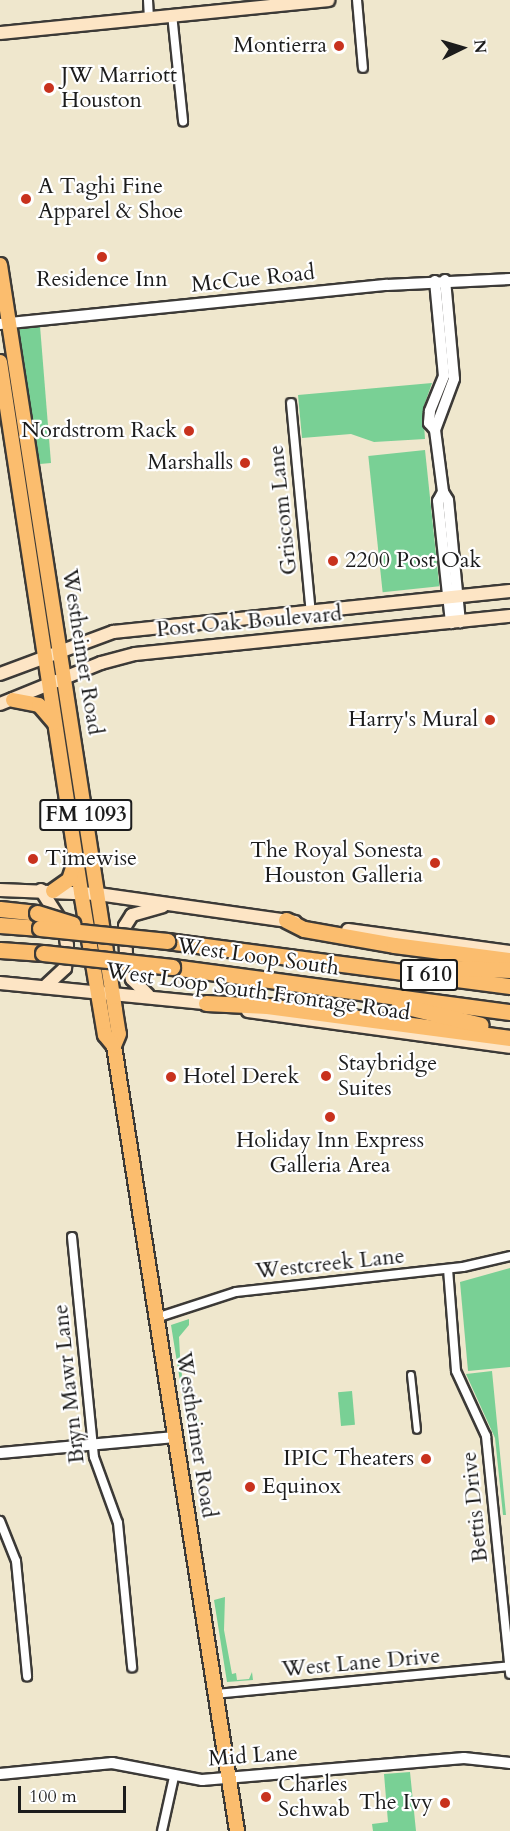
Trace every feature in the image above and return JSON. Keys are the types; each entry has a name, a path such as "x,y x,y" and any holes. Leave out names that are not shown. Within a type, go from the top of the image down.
{"highway":[{"path":"0,909 38,921"},
{"path":"286,920 304,929 394,945 510,960"},
{"path":"0,925 38,921"},
{"name":"West Loop South","path":"38,921 103,933 510,986"},
{"name":"West Loop South","path":"0,950 172,967 510,1012"},
{"path":"347,964 510,970"},
{"path":"356,993 510,1030"},
{"path":"206,1003 267,1006 510,1038"}],"main road":[{"path":"0,33 328,0"},
{"name":"Westheimer Road","path":"0,265 4,323 29,453 119,1034 114,1046"},
{"name":"Westheimer Road","path":"0,362 81,892 105,1035 114,1046 237,1831"},
{"path":"9,412 29,453"},
{"path":"23,512 36,550 44,550"},
{"name":"Post Oak Boulevard","path":"0,674 113,632 312,614 510,591"},
{"name":"Post Oak Boulevard","path":"7,702 65,678 135,654 510,616"},
{"path":"241,621 243,644"},
{"path":"7,702 39,705 55,723"},
{"path":"47,890 69,880 76,859"},
{"path":"0,890 47,890 98,894 510,952"},
{"path":"46,986 65,968 67,946 64,926 47,890"},
{"path":"152,997 132,980 126,955 125,926 132,915 170,904"},
{"name":"West Loop South Frontage Road","path":"0,983 98,990 206,1003 280,1017 510,1047"}],"street":[{"path":"148,0 149,17"},
{"path":"357,0 363,68"},
{"path":"172,14 183,121"},
{"name":"McCue Road","path":"4,323 440,281 510,279"},
{"path":"440,281 444,376 430,411 429,423 435,430 442,492 438,501 455,622"},
{"name":"Griscom Lane","path":"291,403 312,614"},
{"name":"Bryn Mawr Lane","path":"72,1237 92,1444 98,1473 118,1523 132,1667"},
{"name":"Westcreek Lane","path":"156,1318 236,1292 447,1269 510,1256"},
{"name":"Bettis Drive","path":"447,1269 456,1371 486,1436 506,1583 510,1674"},
{"path":"411,1375 417,1430"},
{"path":"0,1453 175,1437"},
{"path":"0,1521 16,1560 27,1676"},
{"name":"West Lane Drive","path":"215,1694 509,1666"},
{"name":"Mid Lane","path":"0,1774 112,1763 174,1777 229,1779 464,1758 510,1763"},
{"path":"162,1831 174,1777"}],"green space":[{"path":"40,326 51,463 40,464 18,329"},
{"path":"432,383 423,409 425,439 374,442 351,434 302,438 298,395"},
{"path":"425,450 439,586 383,592 368,456"},
{"path":"510,1268 510,1367 468,1371 460,1282"},
{"path":"189,1319 189,1325 179,1337 180,1356 185,1405 191,1405 199,1418 198,1425 187,1425 171,1325"},
{"path":"492,1371 506,1515 503,1515 495,1438 466,1374"},
{"path":"352,1391 355,1425 341,1426 338,1392"},
{"path":"225,1597 224,1630 232,1674 236,1673 237,1680 249,1679 252,1672 253,1680 227,1682 214,1600"},
{"path":"410,1772 416,1831 373,1831 372,1824 388,1822 384,1774"}],"place":[{"name":"Montierra","path":"339,46"},
{"name":"JW Marriott Houston","path":"49,88"},
{"name":"A Taghi Fine Apparel & Shoe","path":"26,199"},
{"name":"Residence Inn","path":"102,257"},
{"name":"Nordstrom Rack","path":"189,431"},
{"name":"Marshalls","path":"245,463"},
{"name":"2200 Post Oak","path":"333,561"},
{"name":"Harry's Mural","path":"490,720"},
{"name":"Timewise","path":"33,859"},
{"name":"The Royal Sonesta Houston Galleria","path":"435,863"},
{"name":"Staybridge Suites","path":"326,1076"},
{"name":"Hotel Derek","path":"171,1077"},
{"name":"Holiday Inn Express Galleria Area","path":"330,1117"},
{"name":"IPIC Theaters","path":"426,1459"},
{"name":"Equinox","path":"250,1487"},
{"name":"Charles Schwab","path":"266,1797"},
{"name":"The Ivy","path":"445,1803"}]}
